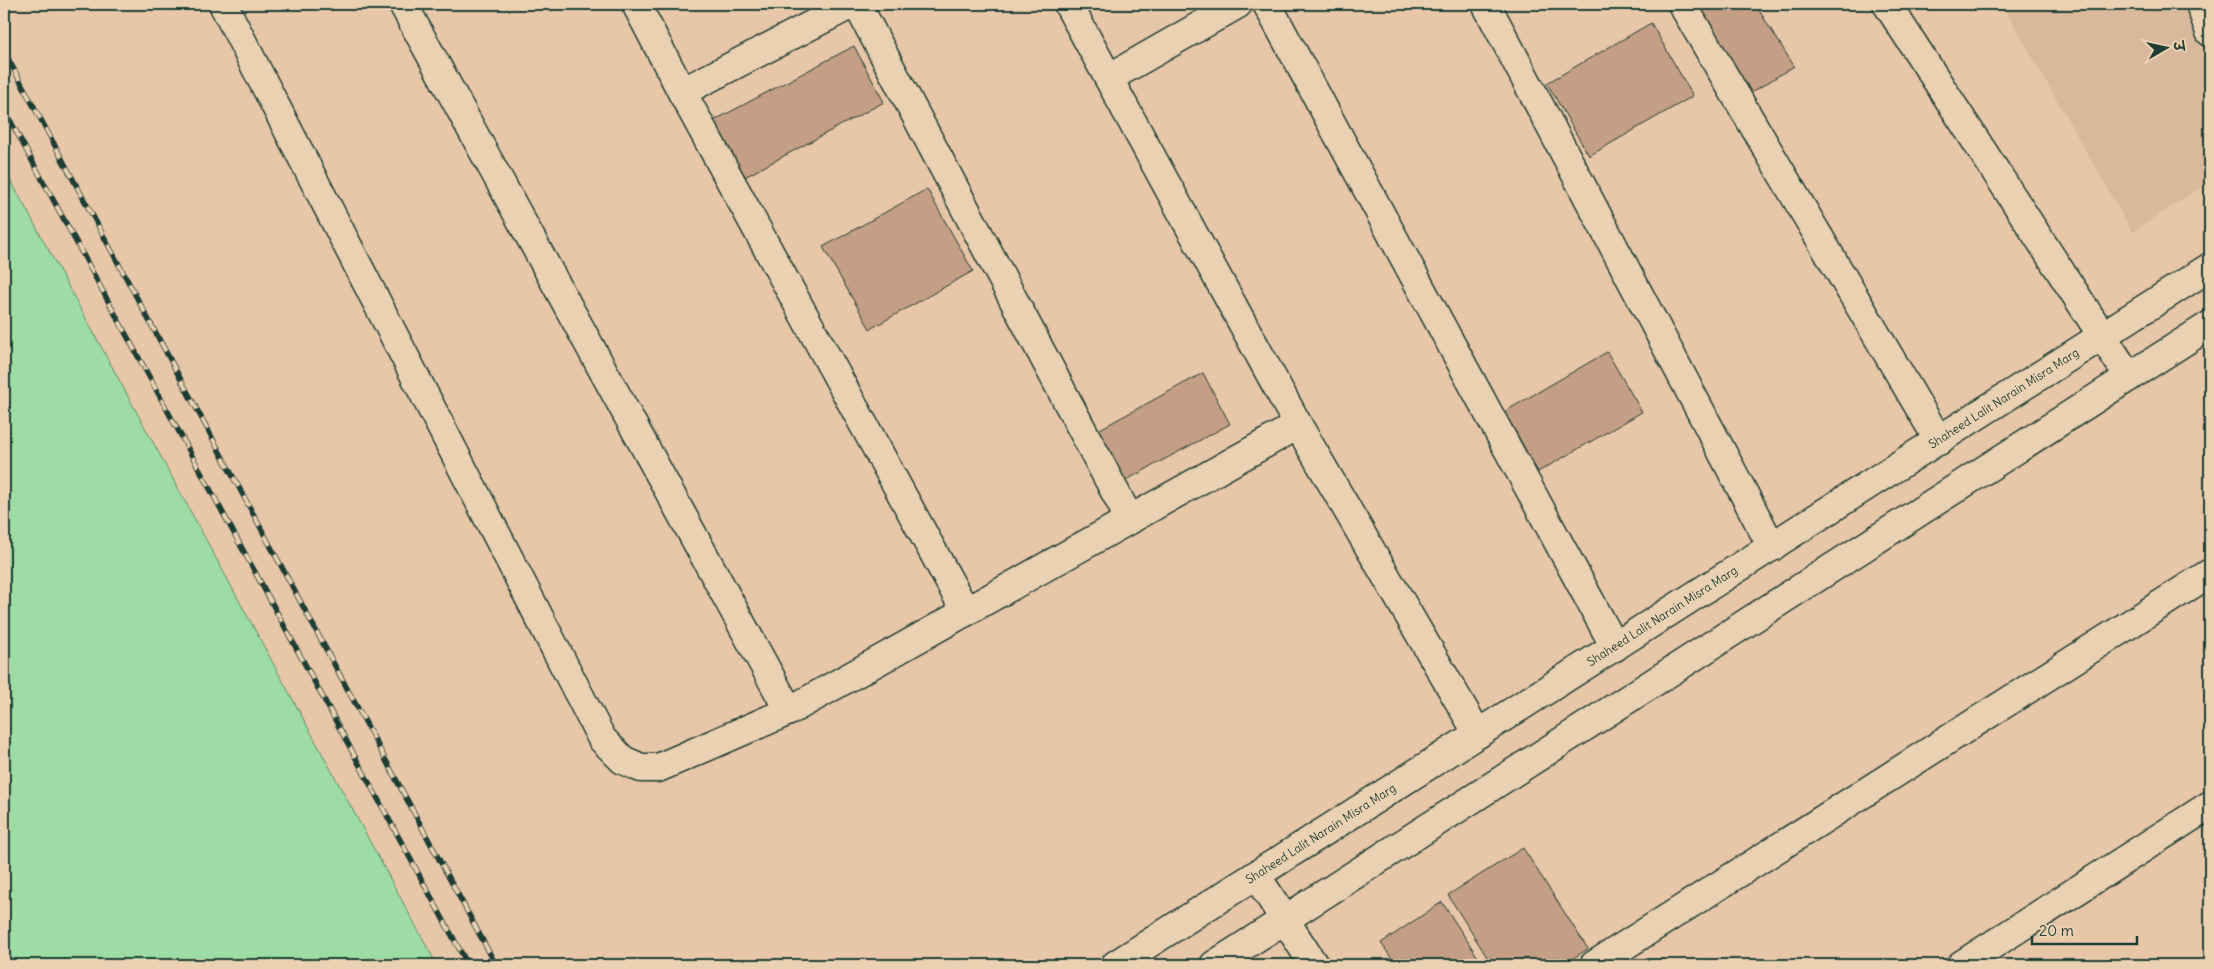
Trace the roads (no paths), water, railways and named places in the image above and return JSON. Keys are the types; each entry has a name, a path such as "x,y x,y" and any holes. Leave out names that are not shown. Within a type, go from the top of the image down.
{"street":[{"path":"223,4 602,739 624,760 641,768 658,768 789,711 1298,426"},
{"path":"403,4 789,711"},
{"path":"636,4 682,92 966,612"},
{"path":"682,92 852,4"},
{"path":"857,4 1130,520"},
{"path":"1068,4 1298,426 1478,734"},
{"path":"1108,78 1238,4"},
{"path":"1267,4 1615,647"},
{"path":"1486,4 1772,547"},
{"path":"1682,4 1939,441"},
{"path":"1887,4 2129,377"},
{"path":"2200,4 2210,32"},
{"name":"Shaheed Lalit Narain Misra Marg","path":"1115,965 2210,267"},
{"path":"1214,965 2210,325"},
{"path":"1594,965 2210,573"},
{"path":"1961,965 2210,805"},
{"path":"1256,875 1314,965"}],"railway":[{"path":"4,51 496,965"},
{"path":"4,109 468,965"}]}
